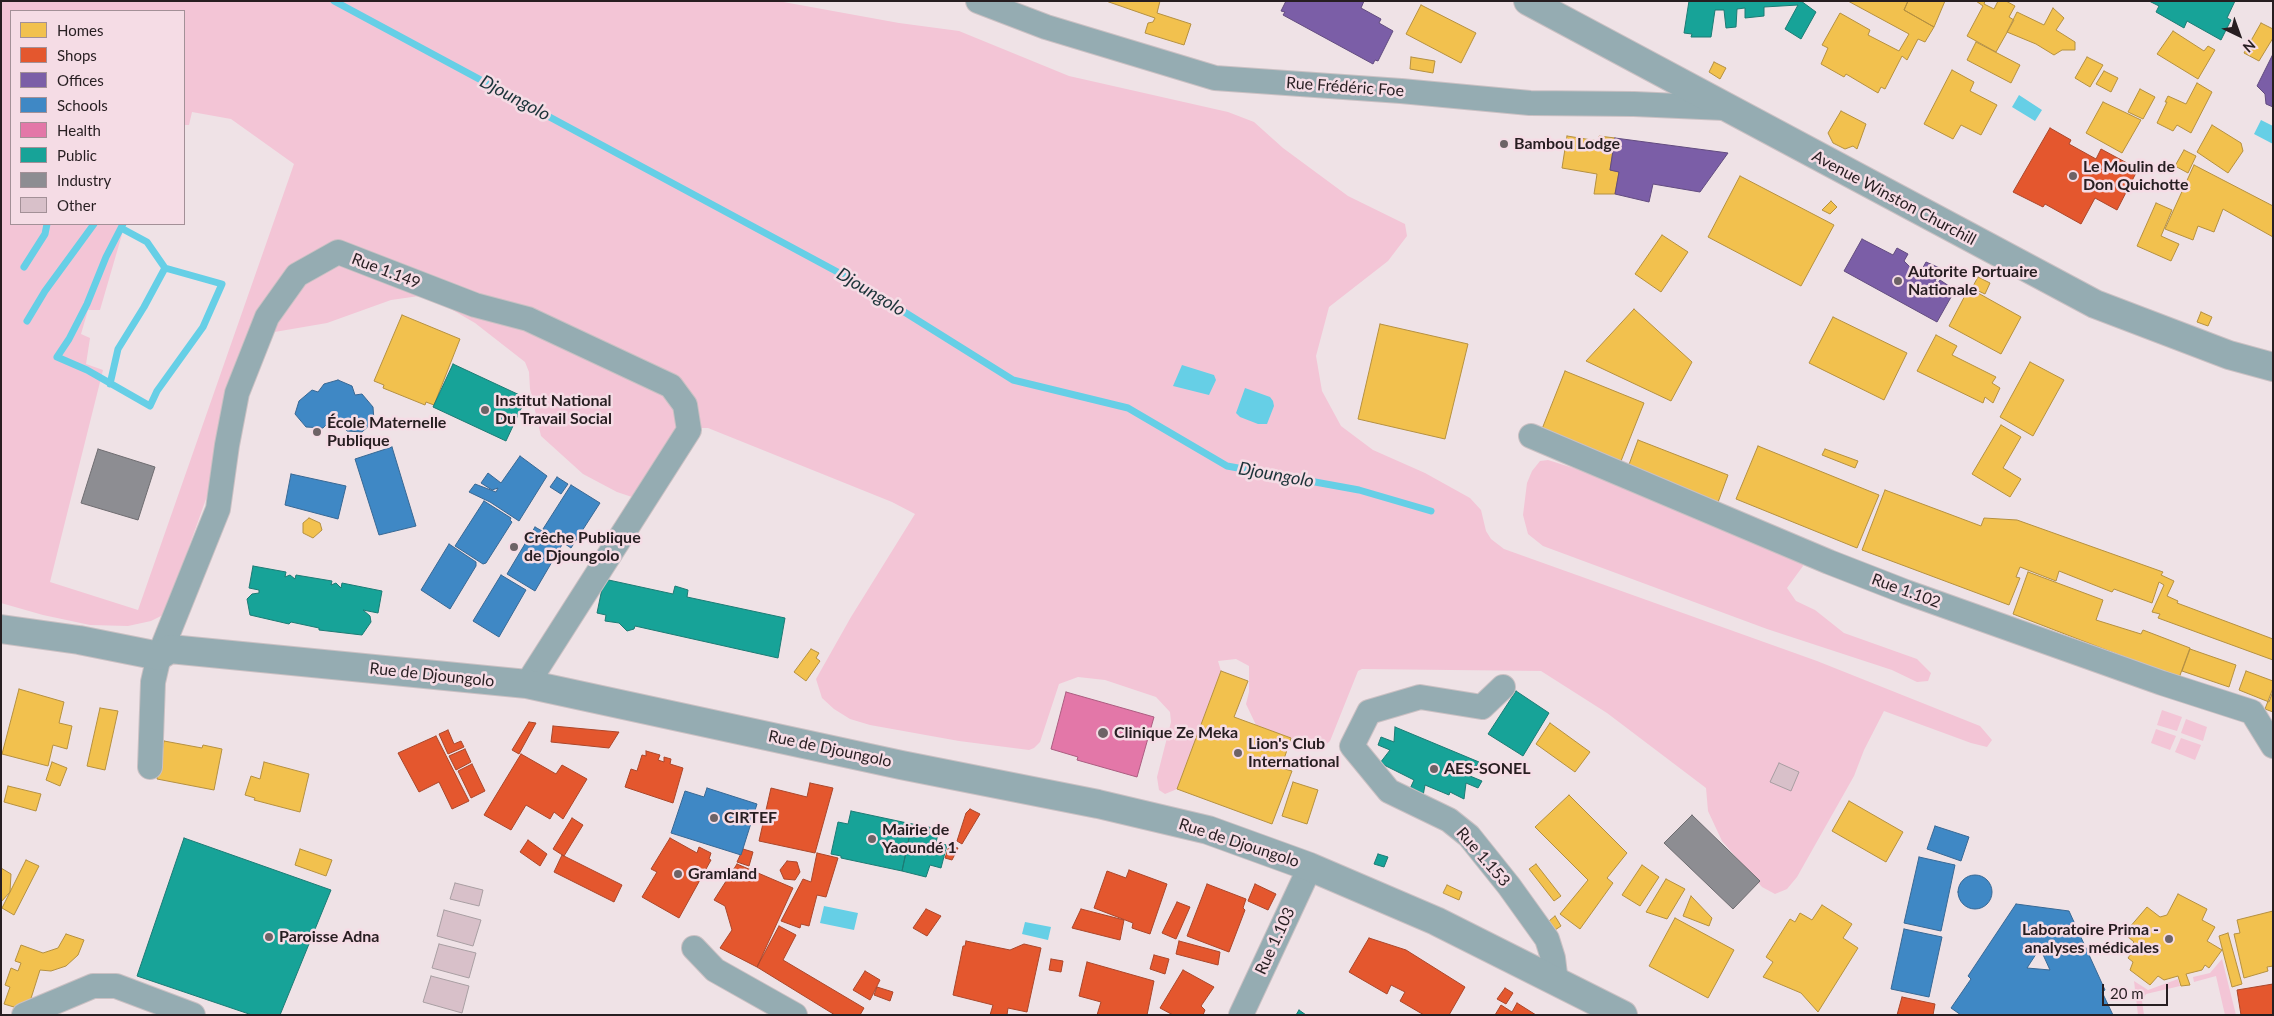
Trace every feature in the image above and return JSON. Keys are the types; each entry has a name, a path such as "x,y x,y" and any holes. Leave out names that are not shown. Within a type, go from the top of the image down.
{"street":[{"name":"Rue Frédéric Foe","path":"978,1 1046,27 1215,78 1401,91 1530,103 1634,104 1724,108"},
{"name":"Avenue Winston Churchill","path":"1528,1 1724,108 2095,304 2229,355 2273,366"},
{"name":"Rue 1.149","path":"159,656 218,509 226,445 237,393 267,317 297,275 338,252 475,305 528,319 671,386 685,405 689,430 527,684"},
{"name":"Rue 1.102","path":"1531,436 1829,562 2162,683 2252,712 2273,746"},
{"name":"Rue de Djoungolo","path":"1,629 11,632 79,640 159,656 170,649 527,684 1116,808 1208,830 1310,867 1436,920 1623,1015"},
{"path":"150,767 153,682 159,656"},
{"name":"Rue 1.153","path":"1503,687 1482,707 1420,696 1369,712 1352,746 1389,791 1449,820 1469,836 1509,886 1547,939 1553,958 1556,982"},
{"name":"Rue 1.103","path":"1241,1015 1310,867"},
{"path":"694,948 715,970 794,1015"},
{"path":"24,1015 93,986 116,986 194,1015"}],"shaded area":[{"path":"1,1 778,1 899,23 959,31 1069,76 1228,112 1254,122 1283,148 1348,196 1405,224 1407,236 1388,261 1329,307 1316,356 1322,391 1341,426 1373,450 1425,473 1470,498 1481,510 1486,531 1491,539 1504,549 1817,661 1980,726 1992,740 1987,747 1971,743 1884,711 1864,750 1854,776 1797,877 1787,889 1775,894 1762,887 1722,841 1708,811 1706,788 1607,713 1541,671 1362,669 1358,671 1330,741 1321,749 1312,749 1291,738 1256,725 1246,704 1249,692 1249,666 1236,659 1218,661 1221,671 1177,789 1165,794 1159,790 1157,777 1171,722 1170,712 1156,697 1105,680 1078,677 1059,684 1040,742 1029,750 959,741 870,725 850,719 834,709 822,698 816,679 851,617 915,514 892,502 708,428 700,428 643,495 632,497 617,492 583,474 541,436 530,389 529,372 525,362 475,323 432,298 419,296 391,300 327,323 257,335 211,485 165,614 151,621 128,626 90,625 43,615 1,603","holes":["10,10 185,10 185,125 189,125 192,112 231,119 294,164 138,610 50,582 103,370 86,364 90,338 81,334 88,310 100,310 125,225 10,225"]},
{"path":"1548,460 1624,484 1800,557 1803,566 1787,588 1796,601 1815,610 1844,633 1917,659 1931,673 1928,681 1917,682 1892,670 1767,629 1543,546 1528,534 1523,515 1527,483 1532,471 1540,461"},
{"path":"2162,710 2182,717 2177,731 2157,725"},
{"path":"2186,719 2207,727 2203,741 2181,733"},
{"path":"2156,729 2176,736 2170,750 2151,743"},
{"path":"2181,738 2201,745 2195,760 2175,752"},
{"path":"2222,959 2236,1015 2225,1015 2216,976 2194,982 2193,977 2210,973"},
{"path":"2178,979 2180,986 2146,994 2142,1001 2144,1015 2138,1015 2134,981 2148,990"}],"water":[{"path":"2019,95 2042,110 2035,121 2012,107"},
{"path":"2261,120 2273,126 2273,144 2254,134"},
{"path":"1182,365 1214,375 1216,380 1209,395 1173,386"},
{"path":"1245,388 1270,397 1273,401 1274,406 1267,424 1258,424 1240,417 1236,413"},
{"path":"824,906 858,913 854,930 820,923"},
{"path":"1025,922 1051,927 1048,940 1022,934"}],"building: Homes":[{"path":"1106,1 1160,1 1157,13 1191,24 1184,45 1145,33 1148,23 1153,22 1155,18"},
{"path":"1848,1 1908,1 1904,10 1934,27 1925,42 1918,39 1907,60 1902,56 1885,89 1881,87 1878,93 1846,74 1844,77 1821,64 1828,48 1822,45 1840,13 1870,30 1868,35 1899,51 1909,34"},
{"path":"1908,1 1945,1 1934,27 1904,10"},
{"path":"1976,1 1985,1 1984,4 1994,9 1998,1 2006,1 2015,6 2009,17 2014,20 1996,52 1967,36 1983,6"},
{"path":"1421,5 1476,33 1461,63 1406,34"},
{"path":"2053,8 2064,18 2056,30 2075,42 2075,50 2062,50 2054,55 2036,44 2007,32 2017,12 2044,25"},
{"path":"2261,23 2273,29 2273,38 2259,61 2244,53"},
{"path":"2173,31 2204,51 2208,46 2215,50 2198,79 2157,54"},
{"path":"1976,42 2020,65 2011,83 1967,60"},
{"path":"1411,57 1435,61 1433,73 1410,69"},
{"path":"2087,57 2103,65 2090,87 2075,78"},
{"path":"1714,62 1726,68 1720,79 1709,72"},
{"path":"1952,70 1974,82 1970,91 1997,105 1981,135 1961,125 1953,139 1924,124"},
{"path":"2104,71 2118,78 2111,92 2096,84"},
{"path":"2197,83 2212,92 2191,133 2177,125 2173,131 2157,123 2168,96 2186,104"},
{"path":"2140,89 2155,97 2143,119 2128,112"},
{"path":"2103,102 2141,120 2122,153 2086,133"},
{"path":"1841,111 1866,124 1857,149 1853,146 1845,149 1833,143 1828,133"},
{"path":"2212,125 2241,143 2243,151 2228,173 2197,152"},
{"path":"1567,136 1598,141 1599,136 1615,138 1610,170 1619,172 1615,194 1594,194 1597,174 1562,168"},
{"path":"2184,150 2196,156 2188,173 2175,166"},
{"path":"2194,165 2273,206 2273,237 2223,209 2214,232 2198,226 2193,240 2165,229"},
{"path":"1740,176 1834,225 1801,286 1708,237"},
{"path":"1831,201 1837,207 1830,214 1822,210"},
{"path":"2156,203 2172,210 2161,236 2179,244 2171,261 2137,246"},
{"path":"1662,235 1688,252 1661,292 1635,274"},
{"path":"1978,277 1990,283 1985,294 1972,288"},
{"path":"1969,288 2021,317 2001,354 1949,326"},
{"path":"1634,309 1692,362 1671,401 1586,361"},
{"path":"2201,312 2212,317 2208,326 2197,322"},
{"path":"402,315 460,339 434,405 426,402 425,405 383,388 384,385 374,381"},
{"path":"1833,317 1907,353 1884,400 1809,363"},
{"path":"1380,324 1468,344 1445,439 1358,419"},
{"path":"1936,335 1957,346 1952,355 1996,377 1992,383 2000,388 1993,403 1985,397 1983,403 1917,371"},
{"path":"2030,362 2064,380 2033,436 2000,417"},
{"path":"1565,371 1644,403 1621,461 1542,429"},
{"path":"2001,425 2021,437 2003,468 2021,479 2010,497 1972,474"},
{"path":"1638,440 1728,475 1717,505 1627,470"},
{"path":"1758,446 1879,495 1857,548 1736,499"},
{"path":"1825,449 1858,461 1855,468 1822,455"},
{"path":"1885,490 1981,526 1984,518 2017,520 2163,572 2161,575 2174,581 2167,596 2178,601 2177,603 2273,639 2273,660 2158,618 2160,614 2152,612 2164,585 2159,582 2152,603 2114,589 2112,592 2059,571 2056,581 2020,567 2016,577 2020,578 2009,605 1862,550"},
{"path":"309,518 320,523 322,530 313,538 303,533 303,523"},
{"path":"2028,572 2103,600 2096,620 2141,634 2143,630 2190,648 2179,678 2013,614"},
{"path":"811,649 819,653 816,658 820,661 806,681 794,672"},
{"path":"2190,649 2236,665 2229,687 2182,671"},
{"name":"Lion's Club International","path":"1221,671 1248,681 1234,717 1291,738 1281,768 1292,771 1272,824 1177,789"},
{"path":"2246,671 2273,681 2273,691 2269,702 2239,690"},
{"path":"2273,688 2273,712 2265,709"},
{"path":"19,689 64,702 59,723 72,726 67,749 53,745 48,766 2,754"},
{"path":"100,708 118,711 105,770 87,766"},
{"path":"1550,723 1590,752 1575,772 1536,744"},
{"path":"164,741 202,748 203,745 222,749 214,790 157,779"},
{"path":"52,762 67,768 60,786 46,780"},
{"path":"264,762 309,774 300,812 254,800 255,798 245,795 251,776 260,779"},
{"path":"1293,782 1318,790 1307,824 1282,816"},
{"path":"8,786 41,794 36,811 4,802"},
{"path":"1569,795 1627,853 1607,878 1613,883 1580,929 1560,914 1588,880 1535,827"},
{"path":"1849,801 1903,832 1886,862 1832,831"},
{"path":"300,849 332,860 326,876 295,865"},
{"path":"26,860 39,866 14,915 2,908"},
{"path":"1536,864 1561,896 1554,901 1529,869"},
{"path":"1642,865 1659,877 1640,906 1622,895"},
{"path":"1,868 11,874 10,892 1,902"},
{"path":"1666,879 1685,889 1667,919 1646,912"},
{"path":"1447,885 1462,892 1459,900 1443,893"},
{"name":"Laboratoire Prima - analyses médicales","path":"2178,894 2207,909 2202,920 2215,927 2207,941 2222,950 2209,968 2205,965 2202,970 2186,974 2190,985 2181,986 2178,976 2164,980 2158,976 2150,985 2130,970 2133,962 2128,958 2135,948 2131,945 2134,942 2127,936 2132,931 2129,928 2147,907 2160,917 2167,915"},
{"path":"1691,896 1712,918 1709,926 1683,916"},
{"path":"1822,905 1852,924 1843,938 1858,948 1818,1012 1801,993 1763,977 1773,962 1766,957 1790,919 1795,922 1800,913 1812,920"},
{"path":"2273,911 2273,966 2267,967 2268,971 2244,978 2234,934 2240,933 2237,920"},
{"path":"1555,916 1561,926 1555,930 1549,921"},
{"path":"1675,918 1734,950 1708,998 1649,966"},
{"path":"2228,933 2242,984 2232,987 2219,936"},
{"path":"66,934 84,940 78,955 66,966 51,971 40,970 27,1011 4,1004 10,987 5,985 11,968 18,971 21,963 15,961 21,945 43,953 58,948"}],"building: Shops":[{"path":"2050,128 2071,140 2069,144 2096,159 2101,149 2138,169 2117,210 2095,198 2081,224 2045,204 2043,207 2013,192"},
{"path":"529,722 536,723 519,754 512,750"},
{"path":"553,726 619,732 609,748 551,742"},
{"path":"448,730 454,744 461,741 464,747 448,754 439,734"},
{"path":"436,736 469,801 452,809 439,782 419,792 398,753"},
{"path":"465,749 471,762 456,770 449,756"},
{"path":"646,751 660,755 658,760 664,762 664,757 671,759 670,764 683,768 673,803 625,787 631,769 637,771 642,755 646,756"},
{"path":"521,754 556,774 562,765 587,779 563,819 554,812 550,819 526,805 511,830 484,815"},
{"path":"472,764 485,791 471,798 458,771"},
{"path":"810,783 833,788 815,853 759,841 771,788 807,797"},
{"path":"970,809 980,814 962,844 957,841 966,813"},
{"path":"572,818 583,825 564,856 553,849"},
{"path":"670,838 697,853 699,847 711,853 709,859 711,860 679,918 642,897 657,872 651,869"},
{"path":"528,840 547,854 540,866 520,852"},
{"path":"949,846 958,848 952,860 945,858"},
{"path":"743,849 753,852 749,866 737,862"},
{"path":"817,853 838,858 826,897 817,895 809,926 801,924 800,928 781,921 803,879 811,882"},
{"path":"562,855 622,885 614,902 554,872"},
{"path":"787,861 797,862 800,872 795,880 784,879 780,870"},
{"path":"737,864 793,888 757,967 720,948 732,930 725,906 714,900"},
{"path":"1129,870 1167,884 1150,934 1132,928 1133,923 1094,908 1107,871 1126,878"},
{"path":"1207,884 1246,899 1243,908 1245,910 1229,952 1187,936"},
{"path":"1255,884 1276,894 1268,910 1248,901"},
{"path":"1177,902 1190,907 1176,939 1162,933"},
{"path":"926,909 941,916 927,936 913,928"},
{"path":"1081,909 1124,920 1120,940 1072,928"},
{"path":"779,926 796,935 783,960 864,1008 860,1015 835,1015 757,967"},
{"path":"1369,938 1406,950 1465,987 1449,1015 1424,1015 1400,1001 1405,992 1391,985 1387,994 1349,972"},
{"path":"966,941 1010,950 1024,944 1041,948 1027,1012 1008,1008 1007,1015 990,1015 993,1005 953,995 963,946 965,946"},
{"path":"1179,941 1220,952 1218,965 1176,954"},
{"path":"1154,955 1169,959 1165,974 1150,969"},
{"path":"1051,959 1063,961 1061,972 1049,970"},
{"path":"1087,962 1154,981 1147,1015 1097,1015 1101,1002 1079,996"},
{"path":"1183,970 1214,987 1201,1006 1205,1010 1203,1015 1173,1015 1160,1008"},
{"path":"865,971 880,980 870,1000 853,990"},
{"path":"2273,984 2273,1015 2241,1015 2237,990"},
{"path":"877,987 893,992 890,1001 874,995"},
{"path":"1505,988 1513,993 1506,1004 1497,999"},
{"path":"1902,997 1935,1004 1933,1015 1897,1015"},
{"path":"1517,1003 1536,1015 1495,1015 1501,1005 1512,1012"}],"building: Offices":[{"path":"1286,1 1364,1 1361,8 1381,19 1379,23 1393,31 1378,61 1375,60 1373,64 1283,15 1285,12 1281,11"},
{"path":"2273,54 2273,107 2266,104 2265,94 2257,86"},
{"path":"1615,138 1728,153 1700,192 1653,184 1649,202 1615,194 1619,172 1610,170"},
{"name":"Autorite Portuaire Nationale","path":"1862,239 1893,255 1897,248 1908,254 1904,261 1910,267 1912,265 1919,269 1918,272 1920,273 1926,262 1942,269 1935,281 1938,283 1940,280 1955,290 1937,322 1844,271"}],"building: Schools":[{"path":"338,380 352,386 355,395 362,394 373,407 374,421 362,432 347,431 339,422 330,421 323,428 306,427 295,414 299,401 312,390 318,392 324,384"},
{"path":"392,447 416,526 379,535 355,459"},
{"path":"520,456 547,476 519,521 490,502 469,492 475,484 496,492 498,488 492,490 481,483 488,473 501,483"},
{"path":"291,474 346,486 338,519 285,505"},
{"path":"557,477 568,484 561,494 550,487"},
{"path":"571,485 600,503 571,548 543,529"},
{"path":"484,501 511,518 512,522 486,563 483,564 455,546"},
{"path":"535,527 563,543 535,591 507,574"},
{"path":"449,544 476,562 476,566 450,609 421,590"},
{"path":"501,575 526,590 499,637 473,621"},
{"name":"CIRTEF","path":"707,788 757,804 741,855 671,833 685,791 704,797"},
{"path":"1935,826 1969,837 1961,861 1927,849"},
{"path":"1919,857 1955,865 1941,931 1904,923"},
{"path":"1975,875 1982,876 1987,880 1991,885 1991,899 1987,904 1982,908 1975,909 1968,908 1963,904 1959,899 1958,892 1959,885 1963,880 1968,876"},
{"path":"2016,904 2069,911 2105,990 2102,992 2113,1015 1961,1015 1951,1008 1971,979 1968,976","holes":["2040,948 2050,970 2027,968"]},
{"path":"1904,929 1942,937 1929,997 1891,989"}],"building: Health":[{"name":"Clinique Ze Meka","path":"1066,692 1154,717 1137,777 1077,760 1078,757 1051,749"}],"building: Public":[{"path":"1689,1 1801,1 1816,12 1801,39 1785,29 1798,5 1764,7 1764,16 1745,18 1745,8 1737,9 1736,27 1726,28 1724,10 1715,10 1711,37 1691,37 1692,34 1684,33"},
{"path":"2149,1 2235,1 2227,18 2231,20 2221,40 2187,21 2184,28 2156,12 2159,6"},
{"path":"453,364 526,398 506,441 433,407"},
{"path":"253,566 286,572 285,577 290,575 295,579 296,575 332,581 331,585 336,583 341,588 342,583 382,591 378,613 363,610 370,616 371,622 362,635 319,630 319,628 291,622 289,624 250,615 247,599 252,594 259,593 259,590 249,588"},
{"path":"604,579 673,594 675,586 688,590 687,597 785,618 778,658 635,626 634,629 627,631 619,623 605,621 606,615 597,613"},
{"path":"1516,691 1549,713 1523,756 1488,734"},
{"name":"AES-SONEL","path":"1395,727 1479,762 1470,776 1482,781 1478,788 1466,783 1464,799 1450,792 1449,795 1425,785 1423,796 1409,791 1414,780 1380,763 1390,750 1378,745 1381,737 1394,742"},
{"name":"Mairie de Yaoundé 1","path":"851,811 912,824 902,871 841,858 841,856 831,854 838,822 848,824"},
{"path":"912,824 939,829 936,843 947,845 941,868 930,865 926,877 902,871"},
{"path":"184,838 331,890 280,1015 252,1015 137,976"},
{"path":"1378,854 1388,857 1384,867 1374,864"},
{"path":"1299,1010 1306,1015 1296,1015"}],"building: Industry":[{"path":"98,449 155,467 138,520 81,503"},
{"path":"1692,815 1760,881 1733,909 1664,843"}],"building: Other":[{"path":"1779,763 1799,772 1791,791 1770,782"},
{"path":"455,883 483,890 479,906 450,899"},
{"path":"444,910 481,920 473,946 437,936"},
{"path":"439,944 476,953 469,978 432,968"},
{"path":"431,976 469,986 462,1013 423,1002"}],"waterway":[{"name":"Djoungolo","path":"334,1 858,283 1013,380 1128,408 1227,466 1359,490 1431,511"},
{"path":"24,267 45,234 47,225"},
{"path":"27,321 45,291 93,225"},
{"path":"121,228 147,242 165,268 222,284 203,327 157,391 150,406 87,370 57,357 69,339 87,304 106,257 122,225"},
{"path":"110,384 118,349 165,268"}],"place":[{"name":"Bambou Lodge","path":"1504,144"},
{"name":"Le Moulin de Don Quichotte","path":"2073,176"},
{"name":"Autorite Portuaire Nationale","path":"1898,281"},
{"name":"Institut National Du Travail Social","path":"485,410"},
{"name":"École Maternelle Publique","path":"317,432"},
{"name":"Crêche Publique de Djoungolo","path":"514,547"},
{"name":"Clinique Ze Meka","path":"1103,733"},
{"name":"Lion's Club International","path":"1238,753"},
{"name":"AES-SONEL","path":"1434,769"},
{"name":"CIRTEF","path":"714,818"},
{"name":"Mairie de Yaoundé 1","path":"872,839"},
{"name":"Gramland","path":"678,874"},
{"name":"Paroisse Adna","path":"269,937"},
{"name":"Laboratoire Prima - analyses médicales","path":"2169,939"}]}
